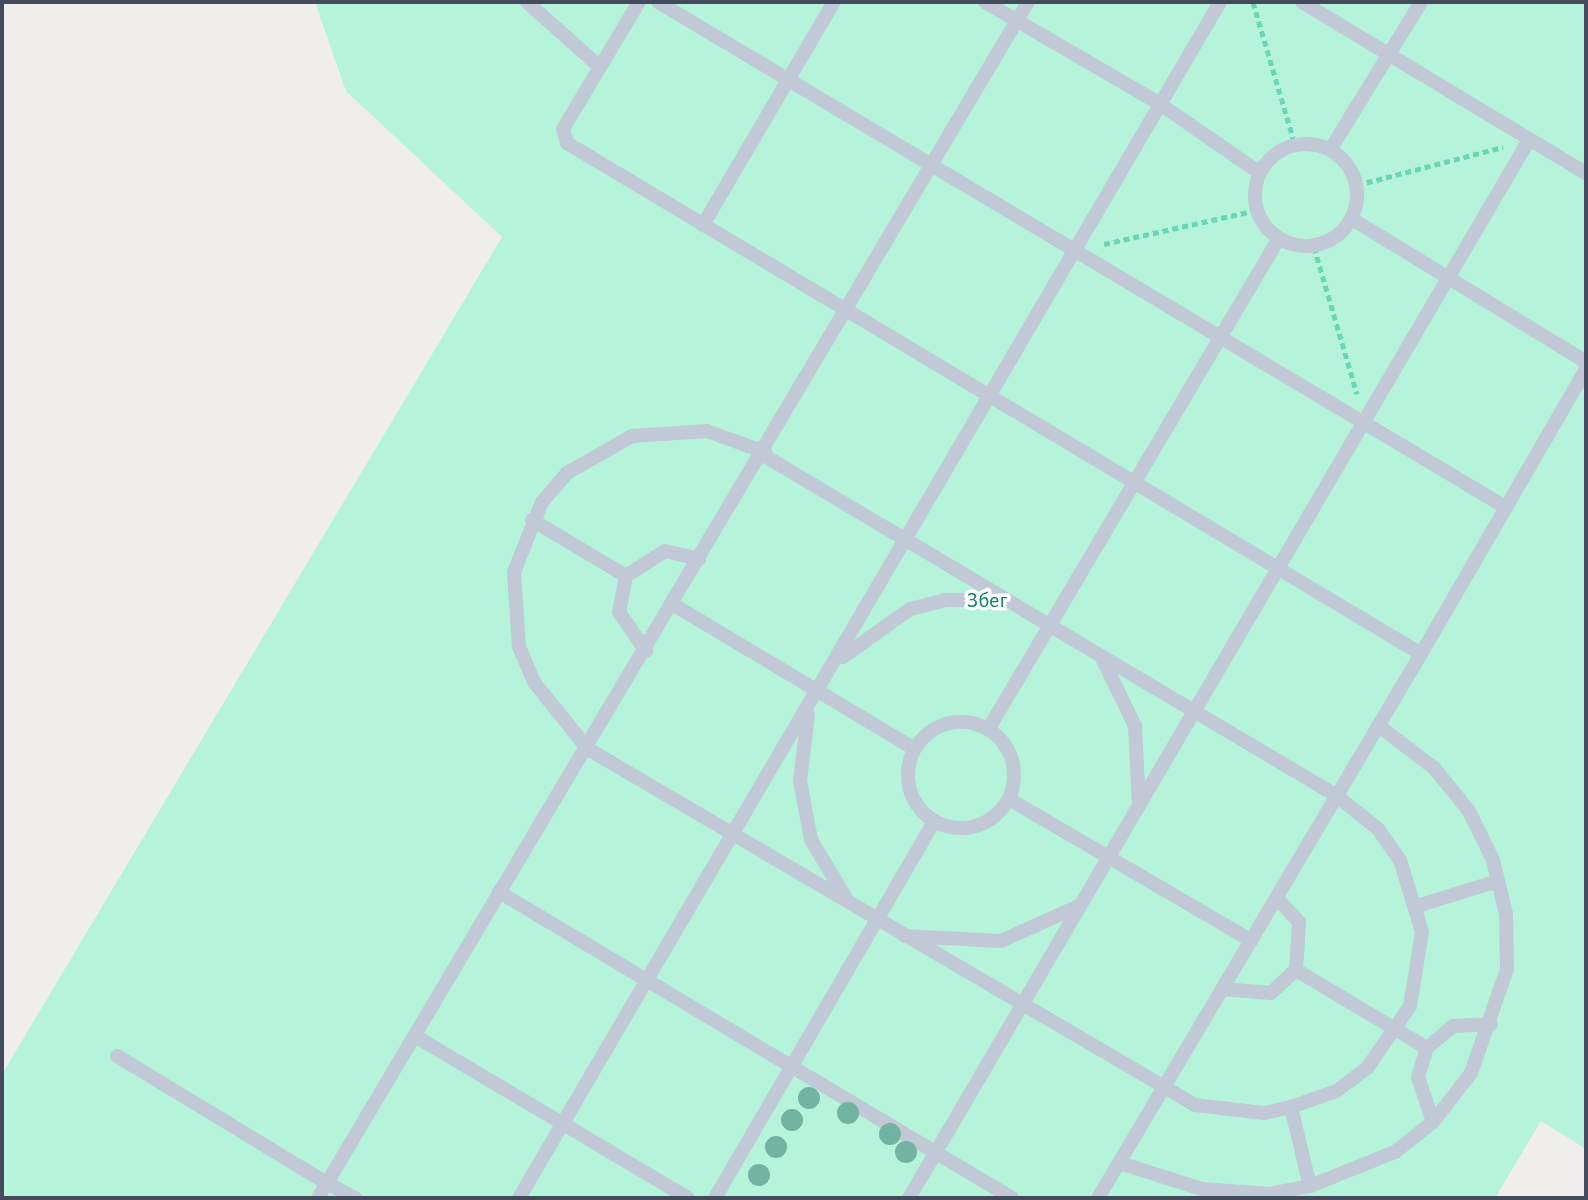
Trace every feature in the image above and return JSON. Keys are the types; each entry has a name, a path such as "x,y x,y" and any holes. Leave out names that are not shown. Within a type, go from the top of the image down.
{"lane":[{"path":"527,2 600,67"},
{"path":"639,2 562,138 1421,654"},
{"path":"658,2 1505,507"},
{"path":"703,225 834,2"},
{"path":"985,2 1160,104 1260,173"},
{"path":"318,1198 764,454 1028,2"},
{"path":"519,1198 1220,2"},
{"path":"1302,2 1586,173"},
{"path":"1330,150 1421,2"},
{"path":"909,1198 1529,140"},
{"path":"1295,145 1330,150 1357,185 1352,219 1314,247 1278,240 1257,210 1260,173 1295,145"},
{"path":"1352,219 1586,362"},
{"path":"989,728 1278,240"},
{"path":"1098,1198 1379,726 1586,369"},
{"path":"707,431 764,454 1337,796 1400,860 1417,906 1420,970 1397,1030 1367,1068 1336,1091 1291,1107 1226,1111 1163,1091 1022,1009 588,749 534,682 519,647 514,572 532,520 567,473 632,436 707,431"},
{"path":"532,520 626,576"},
{"path":"646,651 623,626 619,598 626,576 665,551 699,559"},
{"path":"854,908 811,840 800,781 818,690 868,634 910,609 945,600 1009,601"},
{"path":"674,605 913,748"},
{"path":"1102,658 1135,726 1139,806"},
{"path":"947,722 989,728 1012,759 1009,799 977,826 934,822 909,790 913,748 947,722"},
{"path":"1120,1163 1202,1189 1270,1194 1310,1186 1395,1152 1433,1122 1471,1073 1491,1024 1507,969 1498,881 1469,811 1434,768 1379,726"},
{"path":"1009,799 1112,855 1252,941"},
{"path":"715,1198 874,919 934,822"},
{"path":"1417,906 1498,881"},
{"path":"499,892 1012,1198"},
{"path":"1222,989 1271,993 1296,970 1299,922 1277,898"},
{"path":"903,936 1001,941 1036,931 1085,900"},
{"path":"1296,970 1427,1048"},
{"path":"1433,1122 1418,1077 1427,1048 1453,1026 1491,1024"},
{"path":"415,1036 688,1198"},
{"path":"117,1056 355,1198"},
{"path":"1291,1107 1310,1186"}],"path":[{"path":"1253,2 1295,145"},
{"path":"1357,185 1529,140"},
{"path":"1075,250 1257,210"},
{"path":"1314,247 1365,422"}],"green space":[{"name":"Збег","path":"315,2 1586,2 1586,1149 1541,1121 1495,1198 2,1198 2,1074 502,237 346,91"}]}
